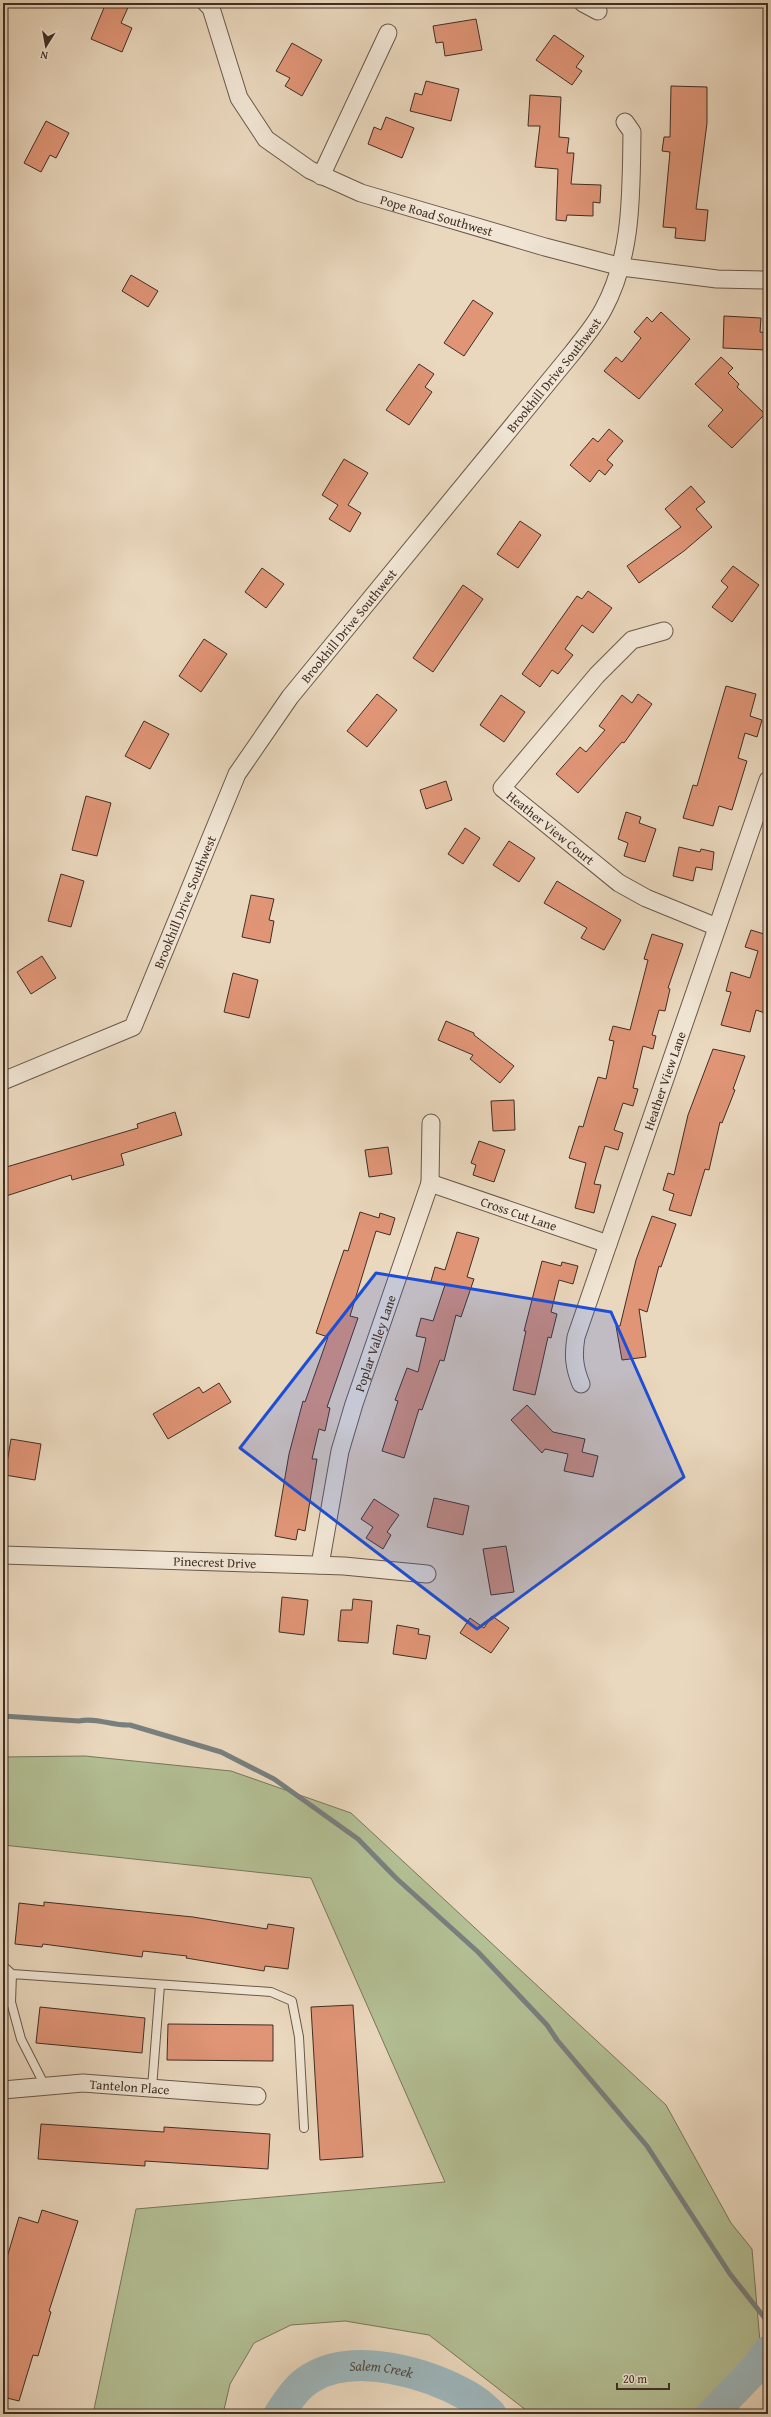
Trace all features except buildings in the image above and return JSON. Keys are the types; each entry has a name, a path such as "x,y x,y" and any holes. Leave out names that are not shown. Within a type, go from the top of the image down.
{"street":[{"name":"Pope Road Southwest","path":"206,3 210,8 221,46 242,104 266,138 310,170 321,176 361,193 545,247 622,267 716,278 768,280"},
{"path":"583,3 598,11"},
{"path":"321,176 388,33"},
{"name":"Brookhill Drive Southwest","path":"3,1081 133,1027 237,774 290,697 573,352 603,311 622,267 630,217 632,132 625,122"},
{"name":"Heather View Court","path":"664,631 632,640 598,675 502,788 619,883 646,898 717,927"},
{"name":"Heather View Lane","path":"581,1384 575,1368 573,1352 576,1337 768,780"},
{"name":"Poplar Valley Lane","path":"320,1565 340,1451 354,1404 430,1184 430,1123"},
{"name":"Cross Cut Lane","path":"430,1184 608,1244"},
{"name":"Pinecrest Drive","path":"3,1555 320,1565 427,1574"},
{"name":"Tantelon Place","path":"3,2090 83,2082 257,2096"}],"lane":[{"path":"3,1966 12,1974 270,1992 292,2002 299,2037 304,2128"},
{"path":"12,1974 11,2002 21,2039 45,2086"},
{"path":"152,2088 160,1985"}],"highlighted area":[{"path":"376,1273 611,1312 684,1477 477,1629 240,1448"}],"green space":[{"path":"85,1756 231,1771 351,1813 666,2105 731,2223 752,2249 760,2342 700,2408 687,2414 531,2414 429,2335 345,2321 291,2325 254,2343 230,2384 223,2414 93,2414 136,2209 445,2182 311,1878 3,1845 3,1757"}],"waterway":[{"path":"3,1716 79,1721 91,1720 130,1725 221,1752 274,1779 358,1839 396,1878 478,1952 547,2025 557,2040 647,2146 730,2274 768,2322"},
{"name":"Salem Creek","path":"712,2414 756,2368 768,2351"},
{"name":"Salem Creek","path":"279,2414 297,2389 306,2381 329,2370 348,2366 391,2368 434,2380 473,2399 491,2414"}]}
